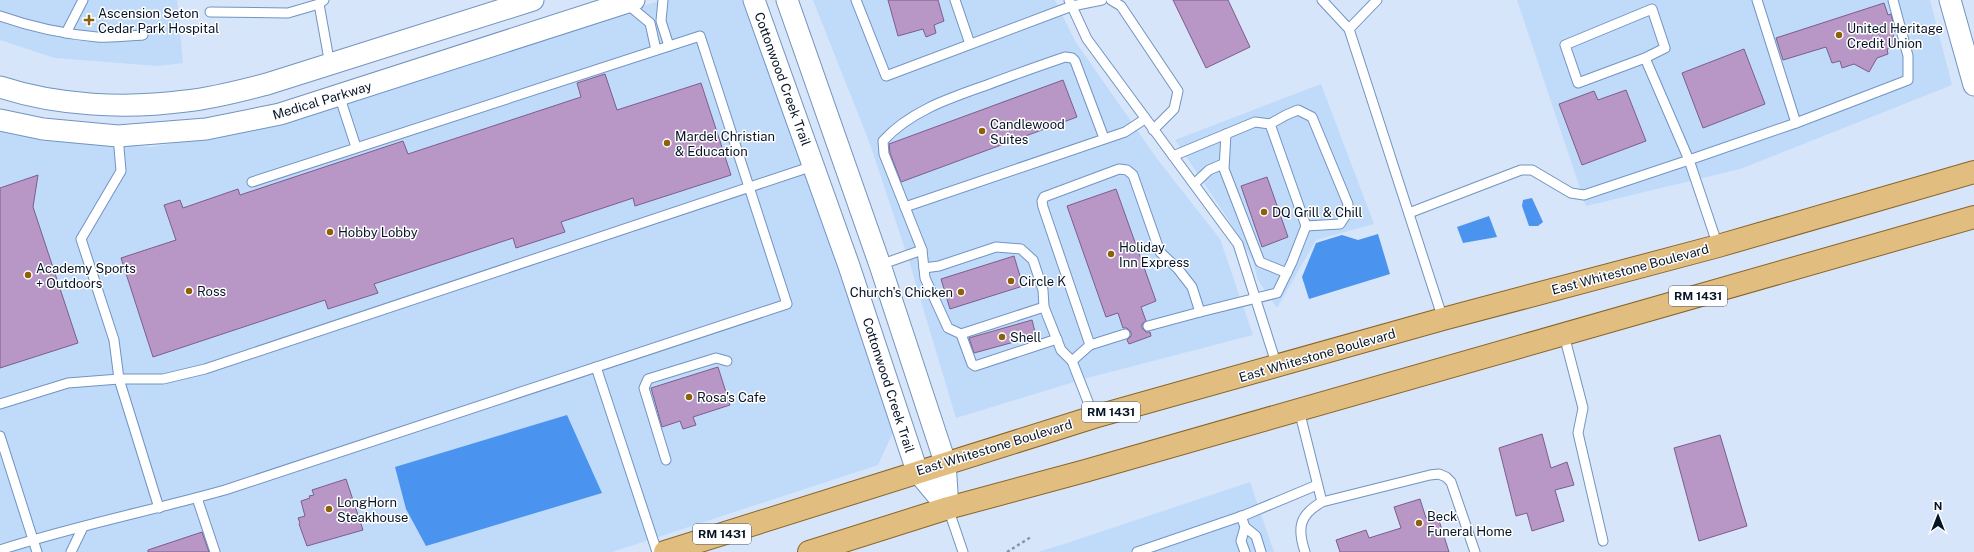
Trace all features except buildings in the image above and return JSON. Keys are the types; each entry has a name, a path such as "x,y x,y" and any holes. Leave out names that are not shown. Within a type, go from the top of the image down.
{"main road":[{"name":"East Whitestone Boulevard","path":"665,552 945,462 1094,417 1277,367 1443,319 1718,246 1974,172"},
{"name":"RM 1431","path":"809,552 948,508 1085,471 1974,217"}],"street":[{"path":"0,86 55,99 101,104 156,104 224,95 330,65 533,0"},
{"name":"Cottonwood Creek Trail","path":"754,0 849,266 917,471 948,508"},
{"path":"787,0 880,265 945,462 948,508"},
{"path":"1950,0 1974,85"},
{"name":"Medical Parkway","path":"0,120 44,129 118,136 206,129 280,114 630,1"},
{"path":"330,65 339,95"}],"lane":[{"path":"66,33 83,0"},
{"path":"663,0 661,21 669,46"},
{"path":"856,0 886,76 970,44 1070,3 1102,0"},
{"path":"956,0 970,44"},
{"path":"1111,0 1121,6 1178,91 1174,109 1153,130"},
{"path":"1322,0 1349,29 1443,319"},
{"path":"1349,29 1377,0"},
{"path":"1757,0 1796,124"},
{"path":"1409,213 1521,170 1532,170 1572,194 1584,195 1796,124 1908,80 1908,56 1893,0"},
{"path":"630,1 650,23 656,50"},
{"path":"210,12 288,13 322,2 330,65"},
{"path":"1070,3 1087,39 1238,244 1277,367"},
{"path":"1652,9 1665,48 1645,58 1578,83 1565,45 1652,9"},
{"path":"0,16 26,26 66,33 98,37 143,35"},
{"path":"0,550 33,540 197,498 787,304 700,36 252,182"},
{"path":"1044,307 961,334 948,328 926,278 922,250 884,154 883,141 890,134 919,113 940,102 1065,57 1072,58 1075,62 1104,138"},
{"path":"1645,58 1689,160 1718,246"},
{"path":"339,95 356,147"},
{"path":"1173,156 1255,122 1270,124 1298,110 1312,116 1348,204 1346,214 1340,224 1306,226"},
{"path":"905,207 1125,132 1145,119"},
{"path":"1148,326 1278,293 1306,226 1270,124"},
{"path":"1226,134 1223,164 1260,262 1287,273"},
{"path":"118,136 121,171 82,239 114,340 119,379 160,508"},
{"path":"1194,184 1209,170 1223,164"},
{"path":"0,404 68,383 119,379 163,379 205,369 813,166"},
{"path":"1090,345 1042,201 1044,197 1119,169 1127,170 1133,175 1160,252 1178,269 1192,288 1200,312"},
{"path":"924,268 939,266 996,247 1022,249 1033,260 1043,290 1044,307 1061,350 1072,361 1094,417"},
{"path":"880,265 922,250"},
{"path":"961,334 972,364 975,366 1057,339"},
{"path":"1072,361 1090,345 1125,334"},
{"path":"1564,335 1583,408 1578,433 1604,541"},
{"path":"666,460 644,388 648,379 716,358 728,361"},
{"path":"596,367 657,552"},
{"path":"1299,410 1322,502"},
{"path":"0,436 37,552"},
{"path":"1304,552 1300,533 1301,524 1304,516 1311,508 1322,502 1419,476 1439,474 1446,477 1451,482 1475,552"},
{"path":"1137,552 1161,548 1317,485"},
{"path":"197,498 215,552"},
{"path":"948,508 963,552"},
{"path":"1241,516 1245,527 1256,536 1261,552"},
{"path":"71,552 83,527"},
{"path":"1245,527 1241,541 1245,552"}],"path":[{"path":"1007,552 1031,536"}],"shaded area":[{"name":"Ascension Seton Cedar Park Hospital","path":"0,0 177,0 183,63 158,66 55,58 0,40"},
{"path":"662,0 742,0 803,167 894,430 878,465 612,552 0,552 0,129 43,141 151,147 260,129"},
{"path":"813,0 1055,0 1075,41 1158,160 1220,239 1253,335 1087,378 956,418 909,261 870,144"},
{"path":"1517,0 1930,0 1952,85 1740,169 1586,206"},
{"path":"1321,84 1374,224 1316,240 1277,308 1258,280 1253,261 1228,219 1175,140"},
{"path":"1250,482 1274,552 1038,552 1064,544"}],"water":[{"path":"1532,198 1543,222 1538,226 1529,226 1522,206 1523,200"},
{"path":"1489,216 1497,237 1463,243 1457,227"},
{"path":"1378,234 1390,274 1309,299 1302,277 1316,243 1342,235 1358,240"},
{"path":"567,415 602,493 426,546 406,509 395,467"}],"place":[{"name":"Ascension Seton Cedar Park Hospital","path":"89,20"},
{"name":"United Heritage Credit Union","path":"1839,35"},
{"name":"Candlewood Suites","path":"982,131"},
{"name":"Mardel Christian & Education","path":"667,143"},
{"name":"DQ Grill & Chill","path":"1264,212"},
{"name":"Hobby Lobby","path":"330,232"},
{"name":"Holiday Inn Express","path":"1111,254"},
{"name":"Academy Sports + Outdoors","path":"28,275"},
{"name":"Circle K","path":"1011,281"},
{"name":"Ross","path":"189,291"},
{"name":"Church's Chicken","path":"961,292"},
{"name":"Shell","path":"1002,337"},
{"name":"Rosa's Cafe","path":"689,397"},
{"name":"LongHorn Steakhouse","path":"329,509"},
{"name":"Beck Funeral Home","path":"1419,523"}]}
